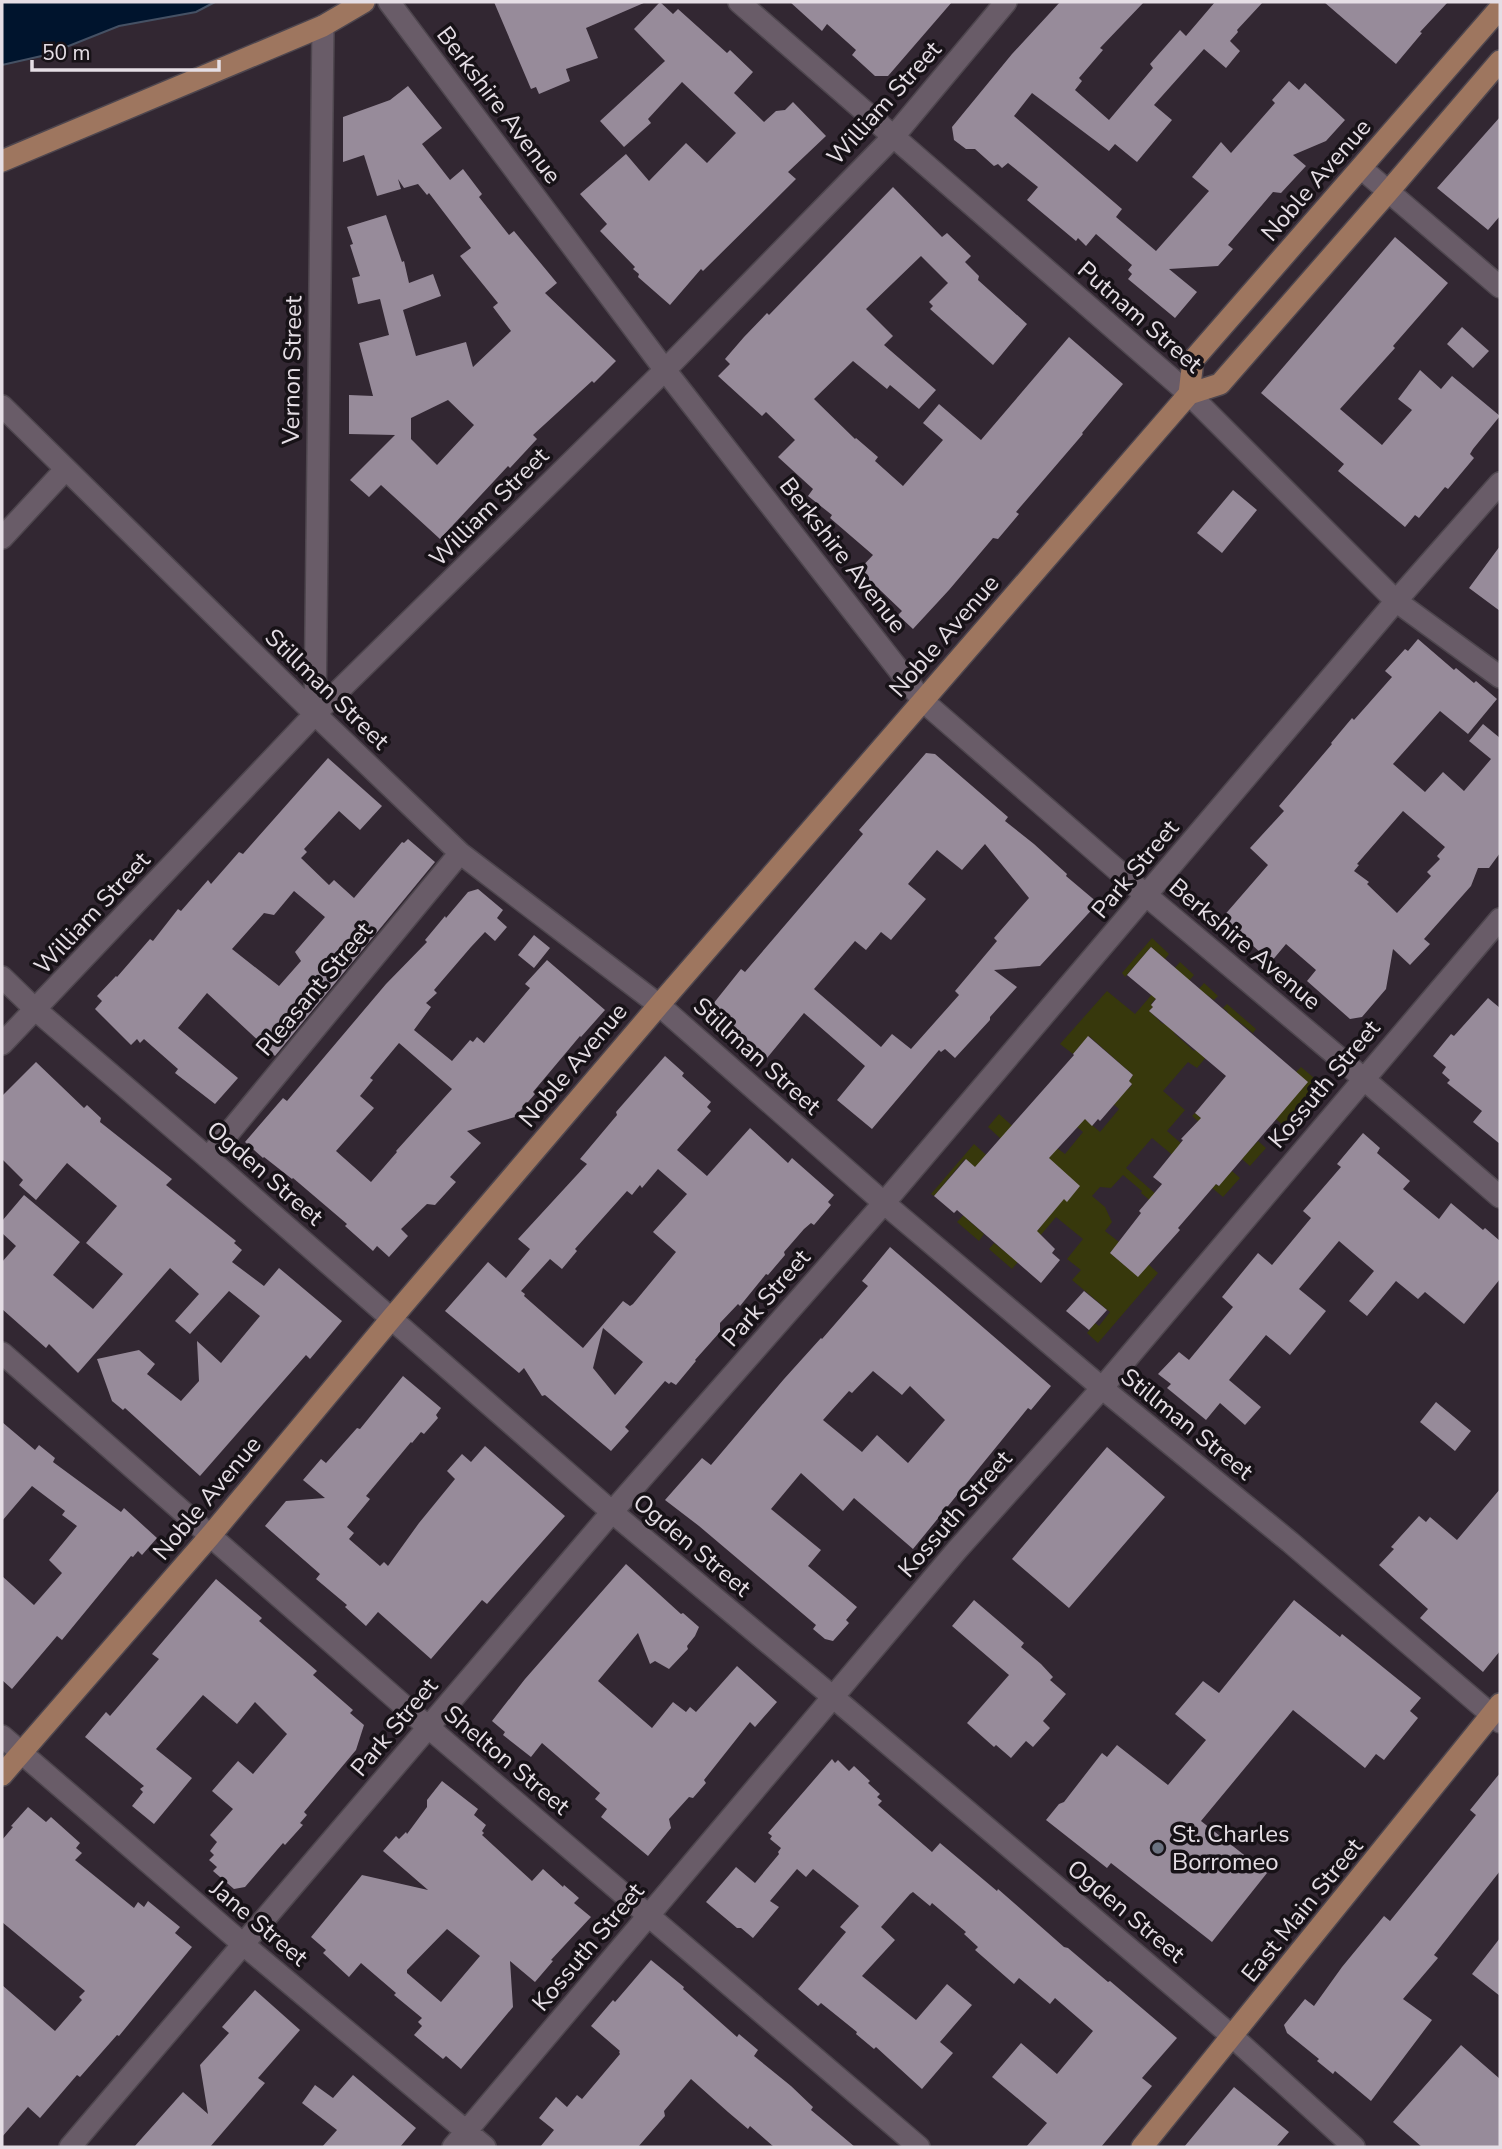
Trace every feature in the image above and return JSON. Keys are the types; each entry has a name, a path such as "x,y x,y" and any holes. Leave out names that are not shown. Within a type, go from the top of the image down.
{"main road":[{"path":"2,161 323,26 364,2"},
{"name":"Noble Avenue","path":"1189,394 1194,360 1500,8"},
{"name":"Noble Avenue","path":"2,1774 210,1536 659,1005 1189,394 1220,384 1500,61"},
{"name":"East Main Street","path":"1142,2147 1498,1713"}],"street":[{"name":"Berkshire Avenue","path":"389,2 665,370 923,701 1500,1197"},
{"name":"Putnam Street","path":"739,2 1189,394 1396,601 1500,677"},
{"name":"William Street","path":"2,1044 315,714 665,370 894,136 1006,2"},
{"name":"Vernon Street","path":"315,714 323,26"},
{"path":"1361,168 1500,287"},
{"name":"Stillman Street","path":"2,406 460,853 659,1005 884,1203 1102,1388 1498,1713"},
{"path":"2,538 65,470"},
{"name":"Park Street","path":"70,2147 612,1512 884,1203 1396,601 1500,483"},
{"name":"Pleasant Street","path":"208,1158 460,853"},
{"name":"Kossuth Street","path":"460,2140 957,1550 1102,1388 1500,919"},
{"name":"Ogden Street","path":"2,977 36,1010 612,1512 1234,2037 1354,2147"},
{"name":"Shelton Street","path":"2,1353 428,1727 919,2147"},
{"name":"Jane Street","path":"2,1736 244,1945 460,2140 485,2147"}],"shaded area":[{"path":"1152,938 1169,954 1165,959 1151,947 1125,977 1122,973"},
{"path":"1180,962 1194,975 1188,982 1177,974 1151,1004 1153,1007 1149,1011 1163,1024 1168,1019 1172,1021 1204,983 1218,996 1214,1000 1207,995 1174,1033 1194,1051 1228,1012 1223,1008 1227,1004 1256,1029 1253,1033 1237,1020 1197,1068 1188,1062 1163,1091 1185,1110 1167,1131 1183,1145 1179,1151 1218,1186 1232,1171 1240,1178 1223,1197 1152,1138 1126,1168 1173,1209 1168,1215 1123,1175 1111,1188 1100,1187 1092,1196 1105,1207 1112,1222 1105,1231 1119,1242 1110,1253 1135,1274 1148,1264 1158,1273 1098,1343 1087,1333 1095,1323 1099,1326 1110,1312 1072,1280 1081,1270 1067,1259 1083,1239 1056,1217 1012,1269 989,1249 994,1243 1014,1259 1041,1226 1001,1139 988,1127 999,1114 1035,1146 1053,1145 1065,1154 1083,1132 1059,1111 1067,1103 1100,1132 1119,1109 1093,1086 1127,1090 1132,1085 1129,1081 1133,1075 1089,1036 1073,1054 1060,1044 1107,991 1135,1014"},
{"path":"1301,1067 1320,1083 1284,1126 1276,1119 1296,1072"},
{"path":"1195,1113 1228,1141 1231,1138 1248,1152 1258,1141 1266,1148 1250,1166 1192,1116"},
{"path":"974,1144 1003,1170 966,1218 984,1234 979,1241 957,1222 972,1206 989,1179 965,1159 934,1196 931,1194"}],"water":[{"path":"2,2 215,2 196,12 119,26 46,55 2,65"}],"building":[{"path":"494,2 646,2 586,28 598,58 566,69 570,81 539,94 536,87 531,89"},
{"path":"660,2 673,14 678,9 727,53 730,50 753,72 734,93 764,122 776,111 785,110 793,102 826,136 788,172 796,179 703,271 701,269 670,305 638,277 639,274 633,269 635,267 600,231 607,224 580,194 626,154 649,181 686,143 707,163 736,133 682,82 648,119 651,123 624,147 600,121 665,61 634,29"},
{"path":"790,2 952,2 888,76 875,76 852,55 856,50 827,24 822,31"},
{"path":"1060,2 1144,2 1100,48 1103,50 1079,78 1082,81 1075,90 1109,120 1153,68 1150,64 1180,30 1186,36 1215,2 1263,2 1230,41 1240,51 1226,68 1204,49 1154,105 1172,120 1137,162 1115,144 1109,151 1032,93 1014,116 1122,209 1116,217 1156,251 1209,191 1192,177 1221,142 1231,153 1275,103 1272,100 1289,81 1299,90 1305,83 1345,120 1326,141 1293,155 1306,166 1281,193 1273,192 1228,245 1233,249 1218,266 1169,269 1197,292 1175,318 1128,279 1132,274 1128,270 1132,265 1096,234 1086,246 1078,238 1076,241 1027,200 1038,187 1008,163 1002,168 998,164 994,166 975,149 966,149 954,140 952,127 1012,54"},
{"path":"1324,2 1448,2 1420,32 1422,33 1396,64"},
{"path":"408,86 442,128 422,144 450,180 463,169 482,194 479,197 509,235 514,231 557,283 545,293 616,361 533,435 537,439 440,539 381,485 369,497 350,480 395,435 349,434 349,395 373,396 359,343 389,335 380,299 358,304 352,278 360,276 347,227 386,215 402,262 404,261 409,283 433,274 441,296 403,310 416,356 466,342 473,367 511,331 493,307 498,303 460,256 471,248 429,193 427,195 418,184 404,188 398,179 401,189 377,196 364,155 343,162 343,117 390,100","holes":["448,400 474,425 437,465 411,439 411,418"]},
{"path":"1500,117 1500,216 1488,230 1437,188"},
{"path":"893,187 942,237 947,233 971,256 965,262 979,276 978,280 1027,324 993,365 930,309 933,306 929,302 948,283 921,256 866,309 893,336 884,345 936,390 919,409 890,385 887,389 853,361 814,399 855,439 878,457 875,461 903,486 943,440 923,423 939,404 981,440 1069,337 1123,384 1016,512 1019,514 998,539 993,538 913,629 898,615 902,611 859,570 873,555 808,496 813,489 778,457 795,440 766,412 762,416 718,376 730,364 725,359 744,337 767,313 769,315"},
{"path":"1395,237 1448,283 1340,409 1382,445 1412,410 1398,399 1420,370 1441,389 1452,376 1500,416 1473,449 1470,454 1474,458 1448,489 1445,487 1419,518 1415,515 1405,527 1338,471 1344,464 1261,393"},
{"path":"1462,327 1489,351 1473,368 1447,344"},
{"path":"1233,490 1257,510 1222,553 1197,533"},
{"path":"1500,546 1500,611 1469,588"},
{"path":"1418,639 1454,670 1456,668 1474,683 1476,681 1497,699 1468,734 1440,711 1393,764 1425,792 1443,772 1464,791 1491,759 1469,741 1483,724 1500,738 1500,853 1489,868 1478,868 1471,886 1424,939 1430,944 1410,965 1393,949 1386,989 1362,1017 1350,1019 1307,981 1316,970 1286,944 1271,962 1222,918 1268,865 1250,848 1284,811 1279,806 1352,718 1354,720 1392,677 1385,671 1405,649 1408,651","holes":["1403,811 1445,847 1437,856 1440,859 1427,872 1431,876 1397,913 1367,884 1369,882 1354,871 1359,865 1357,864"]},
{"path":"926,753 935,754 1008,817 1005,821 1098,903 1040,966 994,970 1017,987 955,1058 945,1049 941,1052 939,1050 872,1129 837,1100 865,1066 804,1013 767,1058 709,1009 741,969 745,972 863,834 859,830","holes":["985,844 1029,898 994,938 997,941 955,991 959,995 911,1049 892,1034 881,1047 814,989 855,941 866,950 881,932 891,940 926,899 908,884 937,850 962,870"]},
{"path":"328,758 382,806 360,830 339,811 304,849 307,852 301,858 329,885 334,880 354,898 402,842 408,839 435,862 275,1056 207,993 178,1028 238,1078 215,1104 175,1073 178,1069 144,1039 140,1043 137,1039 131,1045 95,1009 102,1001 97,996 150,939 153,941 178,909 181,911 208,880 211,884 239,852 243,854","holes":["294,891 325,917 295,952 301,961 279,986 232,949 264,913 274,915"]},
{"path":"478,889 503,910 497,918 507,927 495,941 485,932 471,947 434,990 437,993 426,1003 431,1007 414,1030 452,1061 470,1040 473,1042 477,1037 484,1043 530,988 525,984 547,960 605,1010 580,1036 515,1117 467,1131 481,1143 450,1177 456,1182 435,1205 427,1204 401,1229 408,1236 389,1257 377,1246 373,1251 345,1226 347,1224 293,1178 245,1142 283,1098 287,1101 468,892","holes":["399,1043 452,1089 371,1182 336,1151 374,1108 360,1096 373,1080 370,1078"]},
{"path":"534,935 550,948 534,968 518,955"},
{"path":"1151,947 1308,1082 1219,1186 1216,1184 1138,1277 1110,1253 1141,1213 1139,1211 1162,1184 1153,1177 1183,1140 1181,1139 1201,1118 1195,1113 1226,1076 1149,1011 1156,999 1127,975"},
{"path":"1488,998 1500,1008 1500,1144 1473,1122 1482,1111 1447,1083 1450,1080 1442,1073 1446,1067 1433,1056"},
{"path":"1088,1036 1133,1075 1129,1081 1132,1084 1100,1121 1098,1119 1092,1126 1085,1119 1049,1158 1080,1186 1067,1202 1064,1199 1037,1231 1055,1249 1052,1253 1060,1260 1041,1283 957,1210 954,1213 934,1196 966,1159 975,1167"},
{"path":"665,1056 684,1073 682,1076 711,1102 707,1107 711,1111 677,1150 707,1176 750,1128 788,1163 792,1158 834,1195 828,1202 831,1205 814,1225 811,1223 804,1229 768,1275 766,1274 740,1306 738,1304 720,1323 720,1332 676,1385 665,1381 625,1427 629,1431 611,1451 545,1395 542,1396 524,1368 519,1373 445,1311 488,1262 506,1278 530,1249 518,1239 587,1164 580,1159 617,1115 616,1112","holes":["658,1169 687,1194 653,1232 676,1252 633,1304 630,1306 623,1301 583,1348 521,1291 550,1259 562,1269 577,1251 575,1249 627,1191 632,1195 640,1185 642,1188","603,1328 643,1362 615,1395 593,1368"]},
{"path":"36,1062 84,1108 87,1105 101,1118 100,1122 172,1179 166,1185 236,1241 234,1243 242,1250 232,1262 264,1286 279,1268 342,1321 310,1359 306,1355 200,1476 125,1408 123,1410 112,1401 97,1359 139,1350 155,1364 147,1374 181,1401 199,1381 197,1341 221,1363 260,1316 229,1291 190,1334 175,1321 199,1294 170,1268 78,1373 49,1344 46,1348 2,1309 2,1262 16,1246 2,1233 2,1221 24,1195 80,1242 53,1275 93,1309 123,1274 86,1243 117,1206 67,1163 36,1200 19,1185 23,1180 2,1159 2,1096"},
{"path":"1363,1133 1380,1148 1377,1153 1410,1181 1403,1189 1439,1219 1451,1203 1500,1241 1500,1279 1464,1324 1425,1292 1418,1299 1396,1281 1367,1316 1349,1301 1374,1271 1339,1241 1299,1289 1326,1311 1290,1355 1266,1335 1229,1380 1261,1407 1245,1425 1220,1403 1206,1420 1167,1388 1171,1384 1158,1374 1179,1352 1189,1360 1233,1307 1222,1297 1258,1253 1272,1265 1311,1218 1303,1211 1341,1167 1337,1164"},
{"path":"890,1247 1051,1386 1031,1410 1028,1408 913,1549 854,1498 843,1511 801,1473 771,1509 821,1550 808,1566 857,1607 846,1620 849,1623 833,1641 825,1639 813,1629 816,1625 665,1500 702,1458 711,1465 868,1286 862,1281","holes":["873,1371 902,1395 910,1386 945,1420 908,1463 877,1435 862,1452 823,1420 849,1391 852,1393"]},
{"path":"1084,1291 1107,1310 1089,1330 1066,1311"},
{"path":"403,1376 441,1408 436,1415 438,1418 424,1434 421,1432 411,1442 366,1496 370,1499 347,1527 354,1533 349,1539 380,1566 384,1562 388,1566 455,1479 447,1471 462,1454 471,1462 485,1446 565,1516 487,1604 482,1600 431,1659 378,1612 366,1626 345,1607 347,1605 316,1579 320,1574 265,1526 286,1501 325,1498 303,1480 321,1459 326,1463 357,1428 360,1429"},
{"path":"1436,1402 1471,1431 1455,1451 1420,1422"},
{"path":"2,1422 35,1450 39,1445 55,1458 53,1462 121,1512 124,1508 157,1538 142,1555 138,1551 131,1556 62,1640 57,1636 12,1689 2,1680 2,1576 34,1605 62,1573 49,1560 77,1526 62,1515 65,1511 32,1486 2,1521"},
{"path":"1107,1447 1165,1497 1069,1608 1012,1559"},
{"path":"1500,1489 1500,1651 1483,1672 1420,1618 1428,1609 1379,1565 1419,1516 1426,1522 1430,1517 1457,1540"},
{"path":"626,1564 699,1627 687,1646 688,1649 669,1669 655,1661 650,1664 638,1633 598,1681 652,1728 673,1702 686,1712 690,1707 696,1712 737,1666 777,1702 755,1727 750,1722 704,1780 706,1783 669,1819 671,1828 648,1856 601,1817 607,1809 595,1799 600,1793 542,1743 531,1757 503,1735 505,1732 492,1721 525,1679"},
{"path":"216,1579 262,1618 259,1621 317,1671 313,1675 353,1710 350,1713 364,1725 356,1750 304,1812 307,1815 300,1823 303,1825 285,1845 283,1843 245,1887 234,1889 213,1871 217,1867 209,1860 214,1855 210,1851 217,1842 210,1835 233,1809 212,1791 238,1761 253,1774 287,1734 255,1702 237,1724 203,1695 156,1749 192,1778 154,1824 132,1806 143,1792 140,1789 144,1786 85,1737 106,1712 110,1716 159,1659 152,1654"},
{"path":"974,1600 1024,1643 1021,1647 1041,1664 1053,1677 1050,1680 1066,1694 1043,1721 1050,1728 1033,1747 1026,1741 1011,1758 967,1723 1009,1675 952,1626"},
{"path":"1294,1600 1340,1637 1342,1634 1421,1698 1410,1711 1418,1718 1384,1760 1376,1754 1365,1768 1293,1710 1201,1821 1267,1873 1212,1942 1111,1863 1107,1868 1046,1820 1059,1804 1064,1802 1102,1753 1107,1757 1117,1745 1168,1785 1206,1740 1175,1714 1203,1681 1219,1693"},
{"path":"832,1759 835,1763 838,1760 849,1771 854,1766 880,1794 877,1797 882,1801 878,1805 932,1852 940,1843 1177,2038 1142,2078 1152,2086 1101,2147 1026,2147 1047,2123 992,2077 1021,2043 1057,2074 1093,2031 1055,1998 1050,2004 1019,1978 1014,1984 975,1950 978,1947 964,1934 966,1932 932,1903 930,1906 913,1892 910,1894 881,1927 895,1940 862,1976 916,2020 947,1984 972,2005 940,2042 953,2053 922,2089 876,2047 874,2049 821,2003 818,2006 798,1989 846,1932 840,1927 859,1906 813,1869 806,1877 797,1869 770,1901 779,1907 753,1938 706,1902 736,1867 755,1883 781,1848 770,1839 772,1836 768,1833"},
{"path":"1500,1773 1500,1871 1434,1955 1438,1958 1403,1999 1432,2020 1371,2101 1335,2071 1333,2074 1317,2061 1319,2059 1287,2033 1284,2025 1305,1999 1314,2006 1384,1916 1390,1921 1476,1815 1470,1810"},
{"path":"442,1781 478,1809 474,1815 486,1825 482,1835 532,1881 543,1869 579,1898 574,1903 591,1917 551,1960 553,1961 535,1982 510,1961 513,2007 461,2069 446,2056 443,2059 414,2035 422,2026 418,2022 422,2018 394,1995 396,1993 361,1963 349,1977 323,1953 326,1950 311,1937 362,1875 428,1890 383,1851 396,1836 399,1839 406,1832 407,1834 427,1807 427,1800","holes":["447,1929 480,1956 441,2002 407,1973"]},
{"path":"28,1807 46,1822 51,1817 80,1843 76,1848 82,1853 75,1860 134,1908 138,1902 144,1907 148,1901 180,1927 175,1933 192,1947 119,2036 117,2035 80,2077 77,2075 40,2118 28,2107 2,2137 2,1985 55,2031 82,2000 79,1997 85,1991 2,1922 2,1840"},
{"path":"1500,1938 1500,1996 1472,1974"},
{"path":"651,1960 737,2037 739,2034 758,2050 754,2056 791,2086 813,2107 811,2110 855,2147 774,2147 750,2126 748,2129 691,2079 664,2111 665,2116 638,2147 540,2147 554,2130 539,2118 556,2097 567,2107 577,2095 582,2099 620,2054 620,2051 591,2026"},
{"path":"255,1990 300,2030 258,2078 265,2083 210,2147 134,2147 183,2092 208,2114 200,2065 229,2033 222,2027"},
{"path":"1461,2045 1500,2079 1500,2147 1422,2147 1393,2122"},
{"path":"353,2075 416,2128 400,2147 322,2147 337,2130 302,2103 315,2085 333,2098"},
{"path":"1234,2087 1289,2132 1276,2147 1184,2147"}],"place":[{"name":"St. Charles Borromeo","path":"1158,1848"}]}
